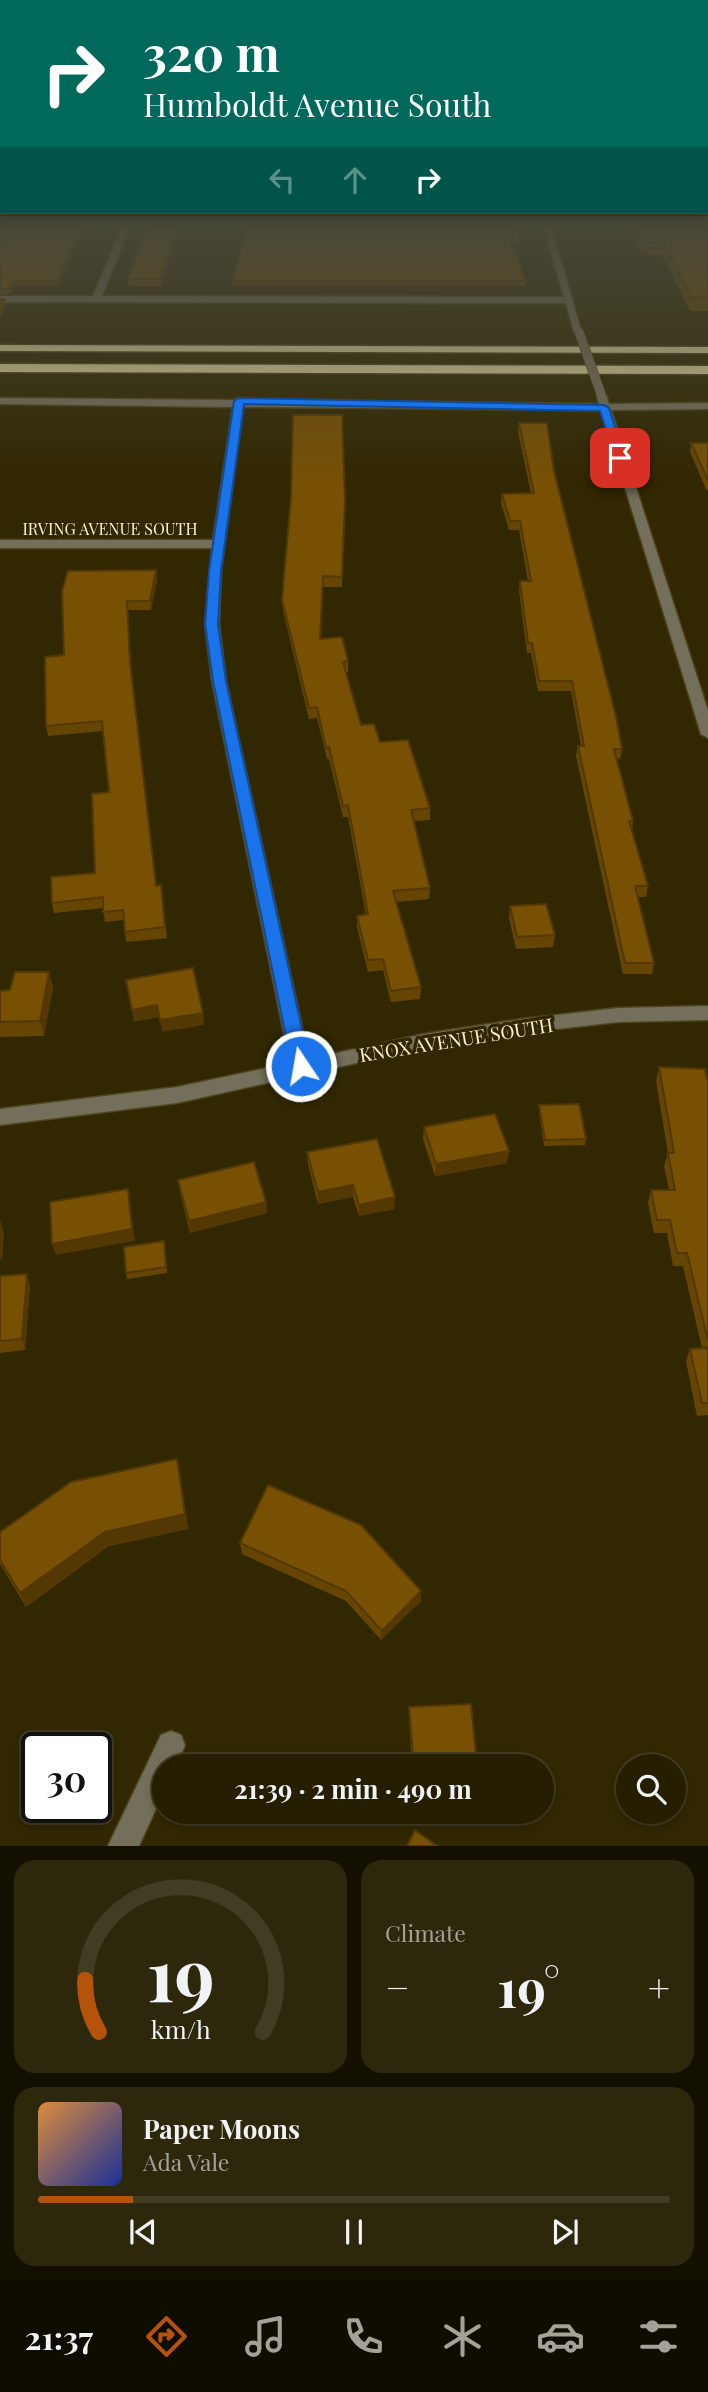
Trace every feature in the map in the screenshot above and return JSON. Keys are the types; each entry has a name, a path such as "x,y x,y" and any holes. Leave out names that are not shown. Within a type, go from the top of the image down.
{"highway":[{"path":"0,348 708,350"},
{"path":"0,368 708,370"}],"street":[{"path":"573,309 708,734"},
{"path":"0,401 239,401 604,408 708,406"},
{"path":"239,401 219,544 212,624 219,681 301,1066"},
{"name":"IRVING AVENUE SOUTH","path":"0,544 219,544"},
{"name":"KNOX AVENUE SOUTH","path":"0,1117 177,1095 424,1041 522,1026 618,1015 708,1013"},
{"path":"123,1846 171,1745"}],"building":[{"path":"293,415 342,415 345,500 342,577 323,576 320,639 342,637 348,661 343,662 361,725 374,724 380,742 408,740 430,808 411,810 430,888 393,891 421,987 391,991 383,959 368,960 357,916 368,914 348,805 343,806 317,707 309,708 282,600 291,496"},
{"path":"519,423 547,423 554,471 616,717 622,749 614,749 633,821 629,821 648,886 635,886 654,963 625,963 578,746 584,746 572,681 539,681 532,643 528,643 520,581 531,581 520,521 510,521 502,494 534,493"},
{"path":"691,443 708,443 708,480"},
{"path":"156,570 150,601 127,601 130,662 156,886 161,885 165,927 125,932 123,910 103,912 103,897 52,903 51,877 95,873 92,794 109,792 102,721 46,726 45,657 64,655 62,591 68,571"},
{"path":"546,904 555,935 517,937 510,906"},
{"path":"193,968 203,1013 160,1020 157,1005 132,1010 126,980"},
{"path":"15,972 49,972 40,1021 0,1022 0,991 10,990"},
{"path":"659,1067 705,1069 708,1082 708,1341 687,1253 677,1253 670,1220 657,1220 651,1190 675,1190 668,1153 674,1153"},
{"path":"579,1104 586,1139 545,1140 539,1105"},
{"path":"495,1114 509,1151 436,1164 424,1127"},
{"path":"377,1139 395,1197 359,1205 353,1185 318,1192 307,1152"},
{"path":"254,1162 266,1202 189,1221 178,1180"},
{"path":"128,1189 132,1229 52,1244 50,1202"},
{"path":"164,1241 166,1267 126,1273 124,1247"},
{"path":"27,1274 22,1339 0,1341 0,1276"},
{"path":"708,1348 708,1403 702,1403 690,1349"},
{"path":"177,1459 185,1514 105,1532 20,1593 0,1560 0,1532 71,1482"},
{"path":"268,1485 361,1525 421,1591 382,1631 346,1591 240,1543"},
{"path":"471,1704 476,1754 413,1754 409,1707"},
{"path":"415,1830 437,1846 407,1846"}],"route":[{"path":"301,1066 219,681 212,624 215,571 239,401 604,408 620,458"}]}
